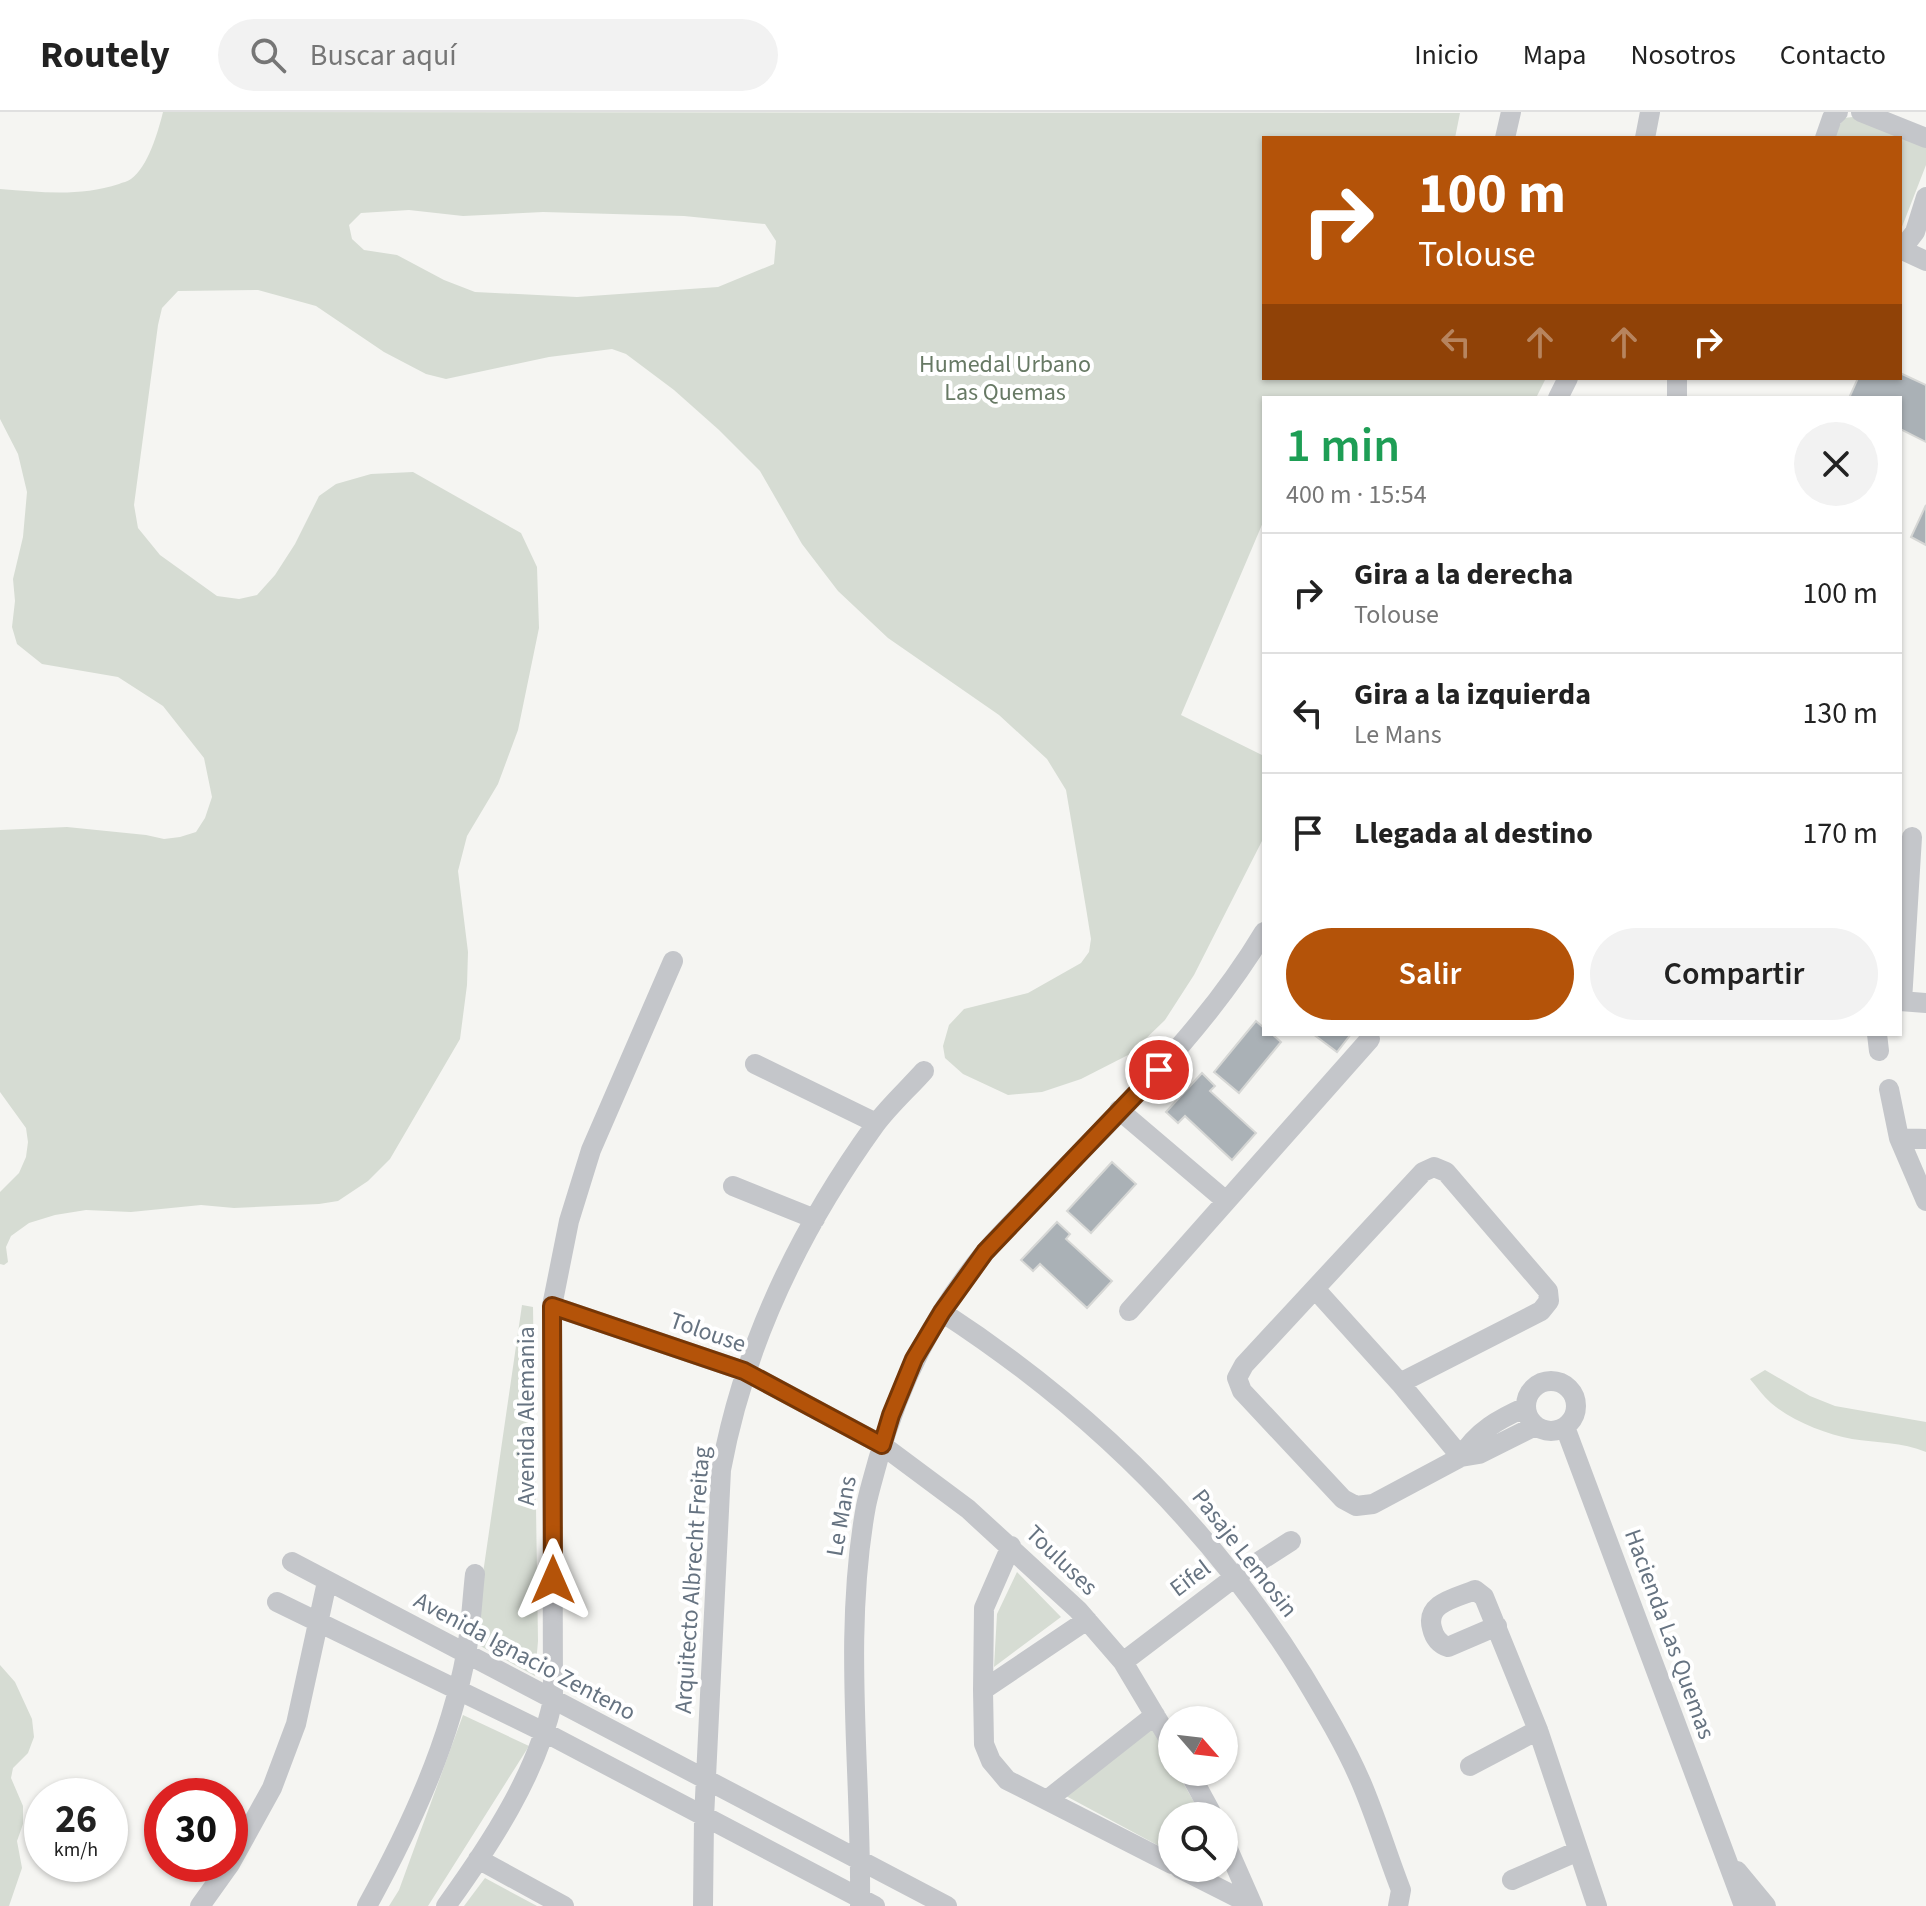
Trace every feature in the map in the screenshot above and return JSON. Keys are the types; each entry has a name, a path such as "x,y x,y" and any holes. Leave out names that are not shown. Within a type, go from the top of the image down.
{"street":[{"path":"1505,136 1511,112"},
{"path":"1645,136 1650,112"},
{"path":"1826,136 1832,118 1838,112"},
{"path":"1861,112 1926,138"},
{"path":"1926,197 1915,232 1902,249 1926,261"},
{"path":"1902,987 1913,837"},
{"name":"Le Mans","path":"865,1904 860,1862 855,1654 858,1576 866,1506 902,1385 927,1335 985,1252 1195,1029 1262,935"},
{"name":"Avenida Alemania","path":"546,1733 553,1700 552,1306 569,1221 591,1150 673,961"},
{"path":"1902,1001 1926,1003"},
{"path":"1129,1311 1370,1039"},
{"path":"755,1064 876,1123"},
{"name":"Arquitecto Albrecht Freitag","path":"703,1906 704,1818 721,1470 730,1423 744,1371 767,1313 815,1219 876,1123 924,1071"},
{"path":"1889,1089 1899,1138 1926,1201"},
{"path":"1119,1110 1226,1201"},
{"path":"1899,1138 1926,1139"},
{"path":"1400,1383 1541,1311 1549,1301 1548,1291 1446,1172 1434,1167 1423,1172 1244,1365 1237,1378 1242,1391 1343,1499 1356,1506 1373,1504 1461,1457 1470,1443 1492,1423 1530,1416"},
{"path":"733,1186 815,1219"},
{"path":"1316,1290 1400,1383 1461,1457"},
{"name":"Tolouse","path":"552,1306 744,1371 882,1445"},
{"name":"Pasaje Lemosin","path":"942,1312 1027,1371 1107,1437 1176,1507 1235,1577 1290,1655 1353,1767 1401,1890 1398,1906"},
{"path":"1552,1380 1563,1383 1576,1399 1576,1410 1565,1427 1544,1431 1530,1416 1527,1397 1542,1382 1552,1380"},
{"name":"Hacienda Las Quemas","path":"1565,1427 1744,1906"},
{"name":"Touluses","path":"882,1445 968,1509 1087,1620 1123,1662 1158,1720"},
{"name":"Eifel","path":"1123,1662 1235,1577 1291,1541"},
{"path":"1011,1546 984,1608 984,1744 991,1761 1007,1780 1158,1857"},
{"name":"Avenida Ignacio Zenteno","path":"292,1562 947,1906"},
{"path":"367,1906 426,1784 457,1691 466,1654 475,1574"},
{"path":"248,1833 285,1757 305,1691 327,1582"},
{"path":"277,1602 546,1733 865,1904"},
{"path":"983,1690 1087,1620"},
{"path":"1497,1626 1538,1730 1597,1906"},
{"path":"1047,1800 1155,1715"},
{"path":"1470,1766 1538,1730"},
{"path":"446,1906 510,1804 546,1733"},
{"path":"1512,1880 1578,1851"},
{"path":"478,1859 564,1906"},
{"path":"1727,1859 1766,1906"},
{"path":"1238,1873 1252,1906"},
{"path":"200,1906 217,1882"},
{"path":"1206,1882 1252,1906"}],"green space":[{"name":"Humedal Urbano Las Quemas","path":"163,112 1460,113 1455,136 1262,136 1262,380 1545,380 1537,396 1262,396 1262,525 1181,715 1262,755 1262,841 1194,975 1165,1020 1130,1054 1081,1079 1042,1092 1008,1095 963,1074 945,1058 943,1046 949,1025 964,1009 1028,993 1081,963 1089,952 1091,939 1066,790 1047,759 999,715 888,638 838,591 802,544 760,471 719,430 674,390 626,354 612,349 549,357 446,379 426,374 384,352 316,306 258,290 178,291 162,308 158,325 134,505 138,528 160,555 217,596 239,599 257,595 275,575 295,544 319,496 336,484 371,474 413,472 521,533 537,567 539,628 518,730 498,784 467,836 458,871 468,952 460,1039 390,1159 368,1181 338,1201 234,1208 201,1205 131,1212 86,1210 55,1215 29,1223 11,1236 6,1247 8,1262 4,1265 0,1264 0,1192 19,1173 28,1142 26,1128 0,1092 0,830 67,827 164,839 180,837 196,832 212,797 204,758 163,706 118,677 42,664 17,644 12,627 15,601 13,579 23,537 27,492 18,454 0,419 0,189 75,192 128,181 142,166","holes":["409,210 463,216 543,212 684,216 765,224 776,241 774,264 718,287 577,297 475,292 444,280 397,255 364,250 352,239 349,225 361,213"]},
{"path":"1861,116 1926,146 1926,165 1902,227 1902,136 1833,136 1844,118"},
{"path":"522,1305 533,1307 538,1641 535,1676 473,1642"},
{"path":"1765,1370 1810,1396 1835,1406 1926,1422 1926,1452 1842,1437 1799,1421 1779,1410 1750,1379"},
{"path":"1017,1572 1061,1617 994,1667 997,1614"},
{"path":"0,1665 15,1682 32,1719 34,1737 28,1753 13,1768 11,1778 23,1806 23,1824 17,1841 22,1868 9,1906 0,1906"},
{"path":"463,1715 529,1746 428,1906 389,1906 399,1890"},
{"path":"1151,1726 1158,1739 1158,1786 1185,1786 1194,1802 1158,1802 1158,1845 1066,1796"},
{"path":"485,1878 537,1906 464,1906"}],"building":[{"path":"1902,374 1926,385 1926,442 1902,430 1902,396 1850,396 1857,380 1902,380"},
{"path":"1926,505 1926,545 1911,537"},
{"path":"1256,1021 1262,1026 1262,1036 1274,1036 1281,1042 1239,1093 1214,1072"},
{"path":"1316,1036 1349,1036 1337,1052"},
{"path":"1202,1073 1215,1086 1210,1091 1256,1133 1232,1160 1185,1116 1178,1123 1166,1112"},
{"path":"1112,1162 1136,1184 1091,1233 1067,1211"},
{"path":"1057,1222 1070,1234 1066,1239 1112,1281 1087,1308 1040,1264 1033,1271 1021,1260"}],"route":[{"path":"553,1580 552,1306 744,1371 882,1445 914,1359 942,1312 985,1252 1159,1070"}]}
